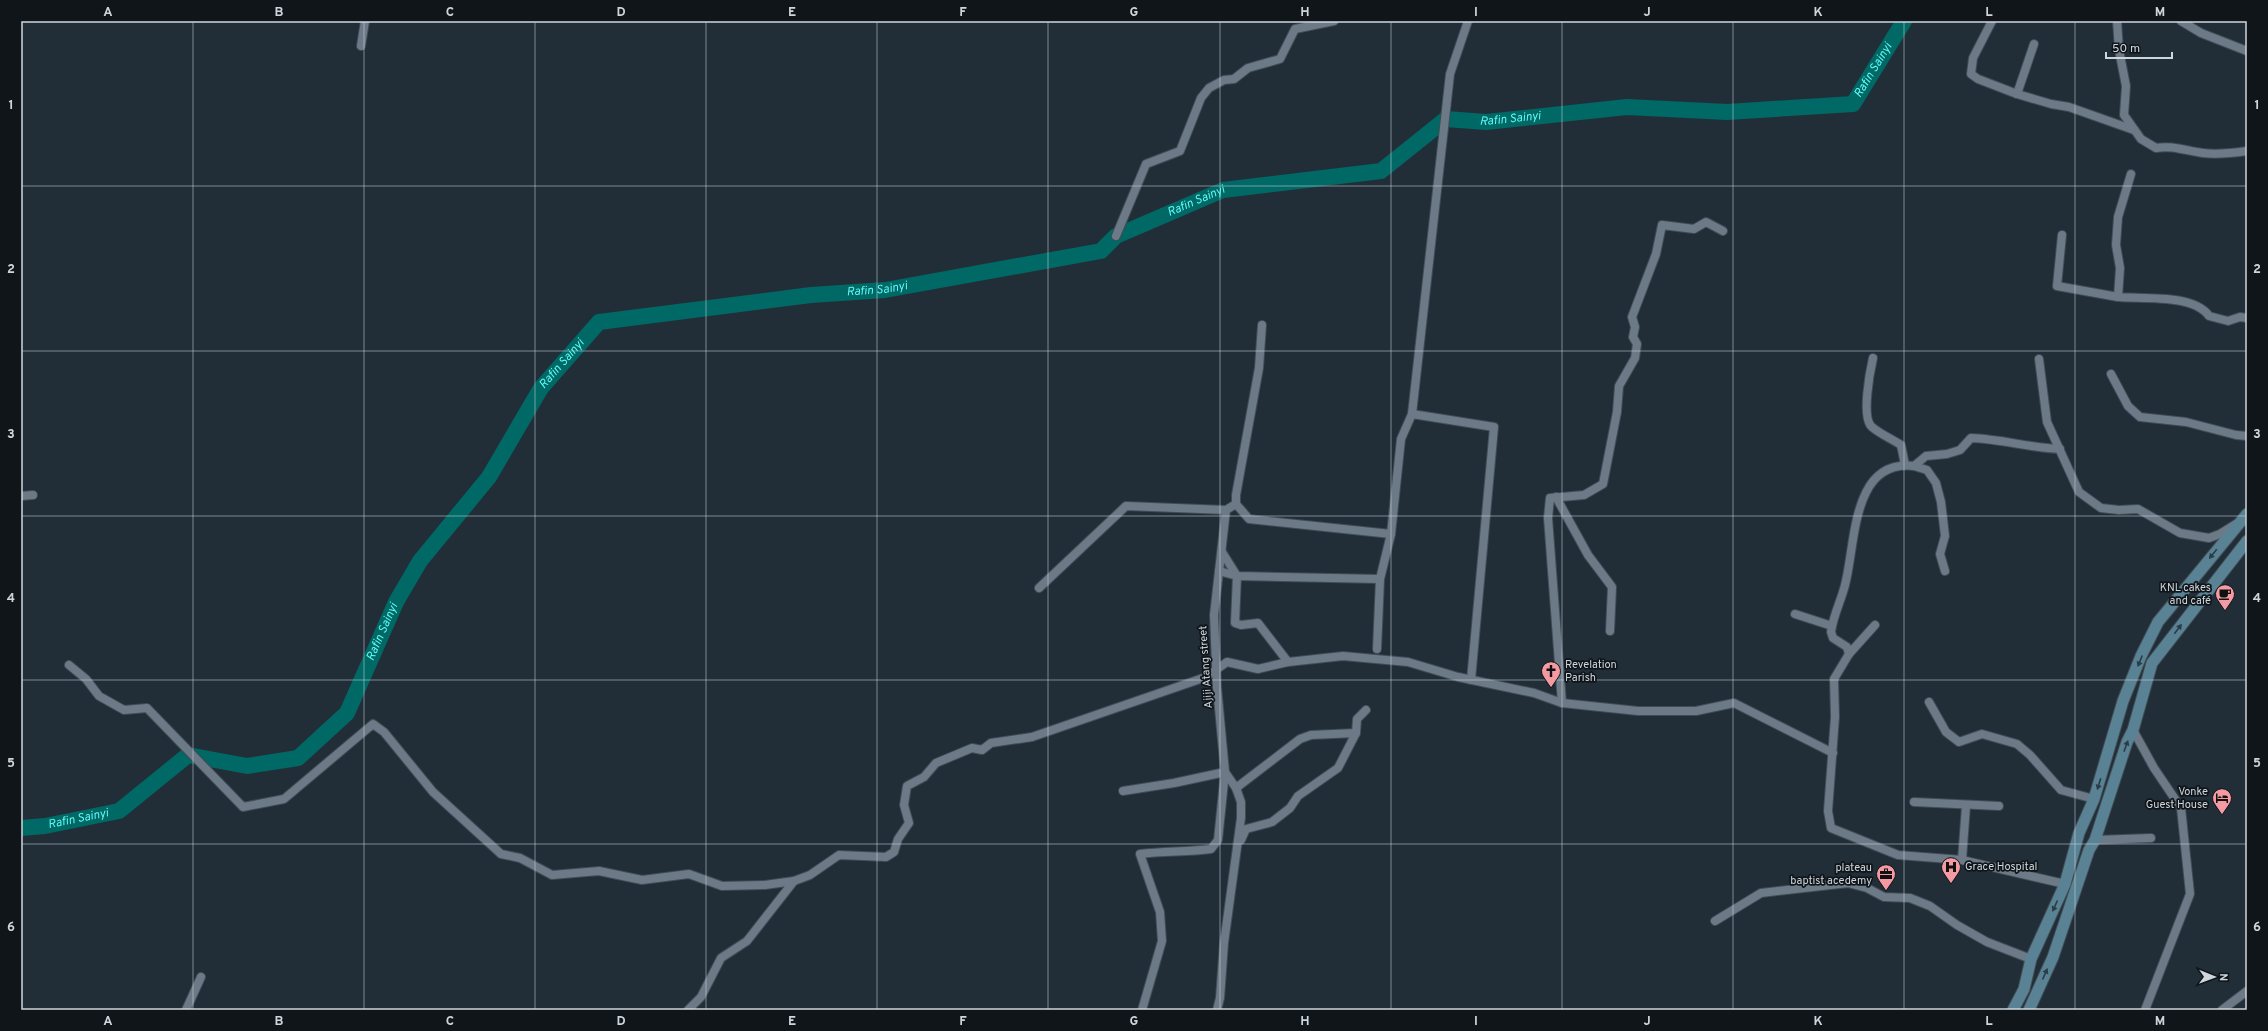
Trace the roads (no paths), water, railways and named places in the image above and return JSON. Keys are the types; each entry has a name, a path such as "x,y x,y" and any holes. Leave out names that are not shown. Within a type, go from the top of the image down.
{"main road":[{"path":"2013,1010 2024,989 2031,959 2065,884 2080,832 2094,800 2123,702 2141,656 2158,622 2246,515"},
{"path":"2031,1010 2053,957 2089,850 2095,840 2127,742 2133,730 2152,663 2247,541"}],"street":[{"path":"361,46 365,21"},
{"path":"1116,236 1146,164 1180,151 1201,98 1209,88 1224,80 1234,79 1248,68 1280,59 1295,29 1334,21"},
{"path":"1377,649 1380,579 1391,534 1401,439 1412,414 1450,74 1468,21"},
{"path":"1992,21 1972,58 1971,74 1978,80 2017,94 2051,104 2069,107 2134,130"},
{"path":"2117,21 2119,50 2126,86 2124,114 2141,139 2156,148 2167,146 2210,154 2231,154 2247,151"},
{"path":"2181,21 2201,33 2247,51"},
{"path":"2017,94 2034,44"},
{"path":"2118,297 2120,275 2116,244 2118,217 2131,174"},
{"path":"1562,703 1548,518 1550,498 1584,495 1603,484 1618,412 1619,386 1635,358 1637,344 1633,337 1635,327 1632,317 1656,254 1662,225 1694,229 1706,222 1723,231"},
{"path":"2062,235 2057,286 2118,297 2185,302 2206,311 2209,316 2228,321 2240,317 2247,318"},
{"path":"1262,325 1259,368 1236,495 1236,504 1249,519 1391,534"},
{"path":"1873,358 1866,393 1868,400 1868,420 1871,427 1901,445 1905,465"},
{"path":"2039,359 2047,422 2079,492 2101,508 2119,510 2138,509 2180,533 2209,538 2220,534 2246,515"},
{"path":"2111,374 2128,406 2140,417 2186,422 2236,435 2247,436"},
{"path":"1412,414 1494,426 1471,680"},
{"path":"1914,466 1926,456 1947,454 1960,450 1971,438 1999,439 2034,448 2060,449"},
{"path":"1849,654 1847,647 1833,638 1832,626 1845,585 1862,500 1873,481 1884,471 1905,465 1914,466 1927,470 1936,483 1941,502 1945,536 1940,554 1945,570"},
{"path":"21,496 33,495"},
{"path":"1556,497 1588,555 1612,587 1610,631"},
{"path":"1039,588 1126,506 1226,510 1236,504"},
{"name":"Ajiji Atang street","path":"1142,1010 1162,941 1160,912 1140,854 1168,851 1190,852 1211,849 1218,840 1225,772 1214,615 1226,510"},
{"path":"1222,552 1237,576 1235,623 1241,625 1258,623 1288,662"},
{"path":"1219,571 1237,576 1380,579"},
{"path":"1795,614 1832,626"},
{"path":"1875,625 1849,654 1834,679 1835,701 1833,753 1828,811 1831,828 1898,855 1962,860 2065,884"},
{"path":"69,665 86,679 99,696 124,710 147,708 243,807 284,799 373,724 384,732 433,792 501,854 520,858 552,875 599,871 642,880 689,874 722,886 765,885 794,881 810,875 839,855 886,857 894,852 898,838 909,823 904,805 908,786 924,777 936,763 972,748 982,750 991,743 1032,737 1206,677 1227,662 1258,669 1288,662 1343,656 1408,662 1471,680 1534,693 1562,703 1638,711 1696,711 1734,703 1833,753"},
{"path":"1929,702 1951,738 1959,742 1982,734 2017,744 2030,755 2061,790 2094,800"},
{"path":"1236,850 1246,828 1272,822 1290,808 1298,796 1338,768 1356,733 1357,719 1366,710"},
{"path":"2133,730 2154,768 2181,808 2190,894 2145,1010"},
{"path":"1236,788 1300,739 1311,735 1356,733"},
{"path":"1123,790 1166,784 1225,772 1236,788 1241,802 1241,813 1224,943 1220,998 1217,1010"},
{"path":"1914,802 1966,806 1999,806"},
{"path":"1962,860 1966,806"},
{"path":"2095,840 2151,838"},
{"path":"688,1010 701,997 721,958 747,940 794,881"},
{"path":"1714,921 1761,893 1848,883 1867,888 1884,897 1910,898 1930,906 1956,925 1987,942 2031,959"},
{"path":"186,1010 201,977"},
{"path":"2222,1010 2247,991"}],"waterway":[{"name":"Rafin Sainyi","path":"21,828 45,826 119,811 188,755 247,766 298,758 347,713 396,602 420,561 489,477 541,388 599,322 811,295 885,290 1101,251 1116,236 1223,190 1381,171 1446,119 1486,122 1627,107 1727,112 1853,104 1904,21"}],"place":[{"name":"KNL cakes and café","path":"2225,611"},
{"name":"Revelation Parish","path":"1551,688"},
{"name":"Vonke Guest House","path":"2222,815"},
{"name":"Grace Hospital","path":"1951,884"},
{"name":"plateau baptist acedemy","path":"1886,891"}]}
